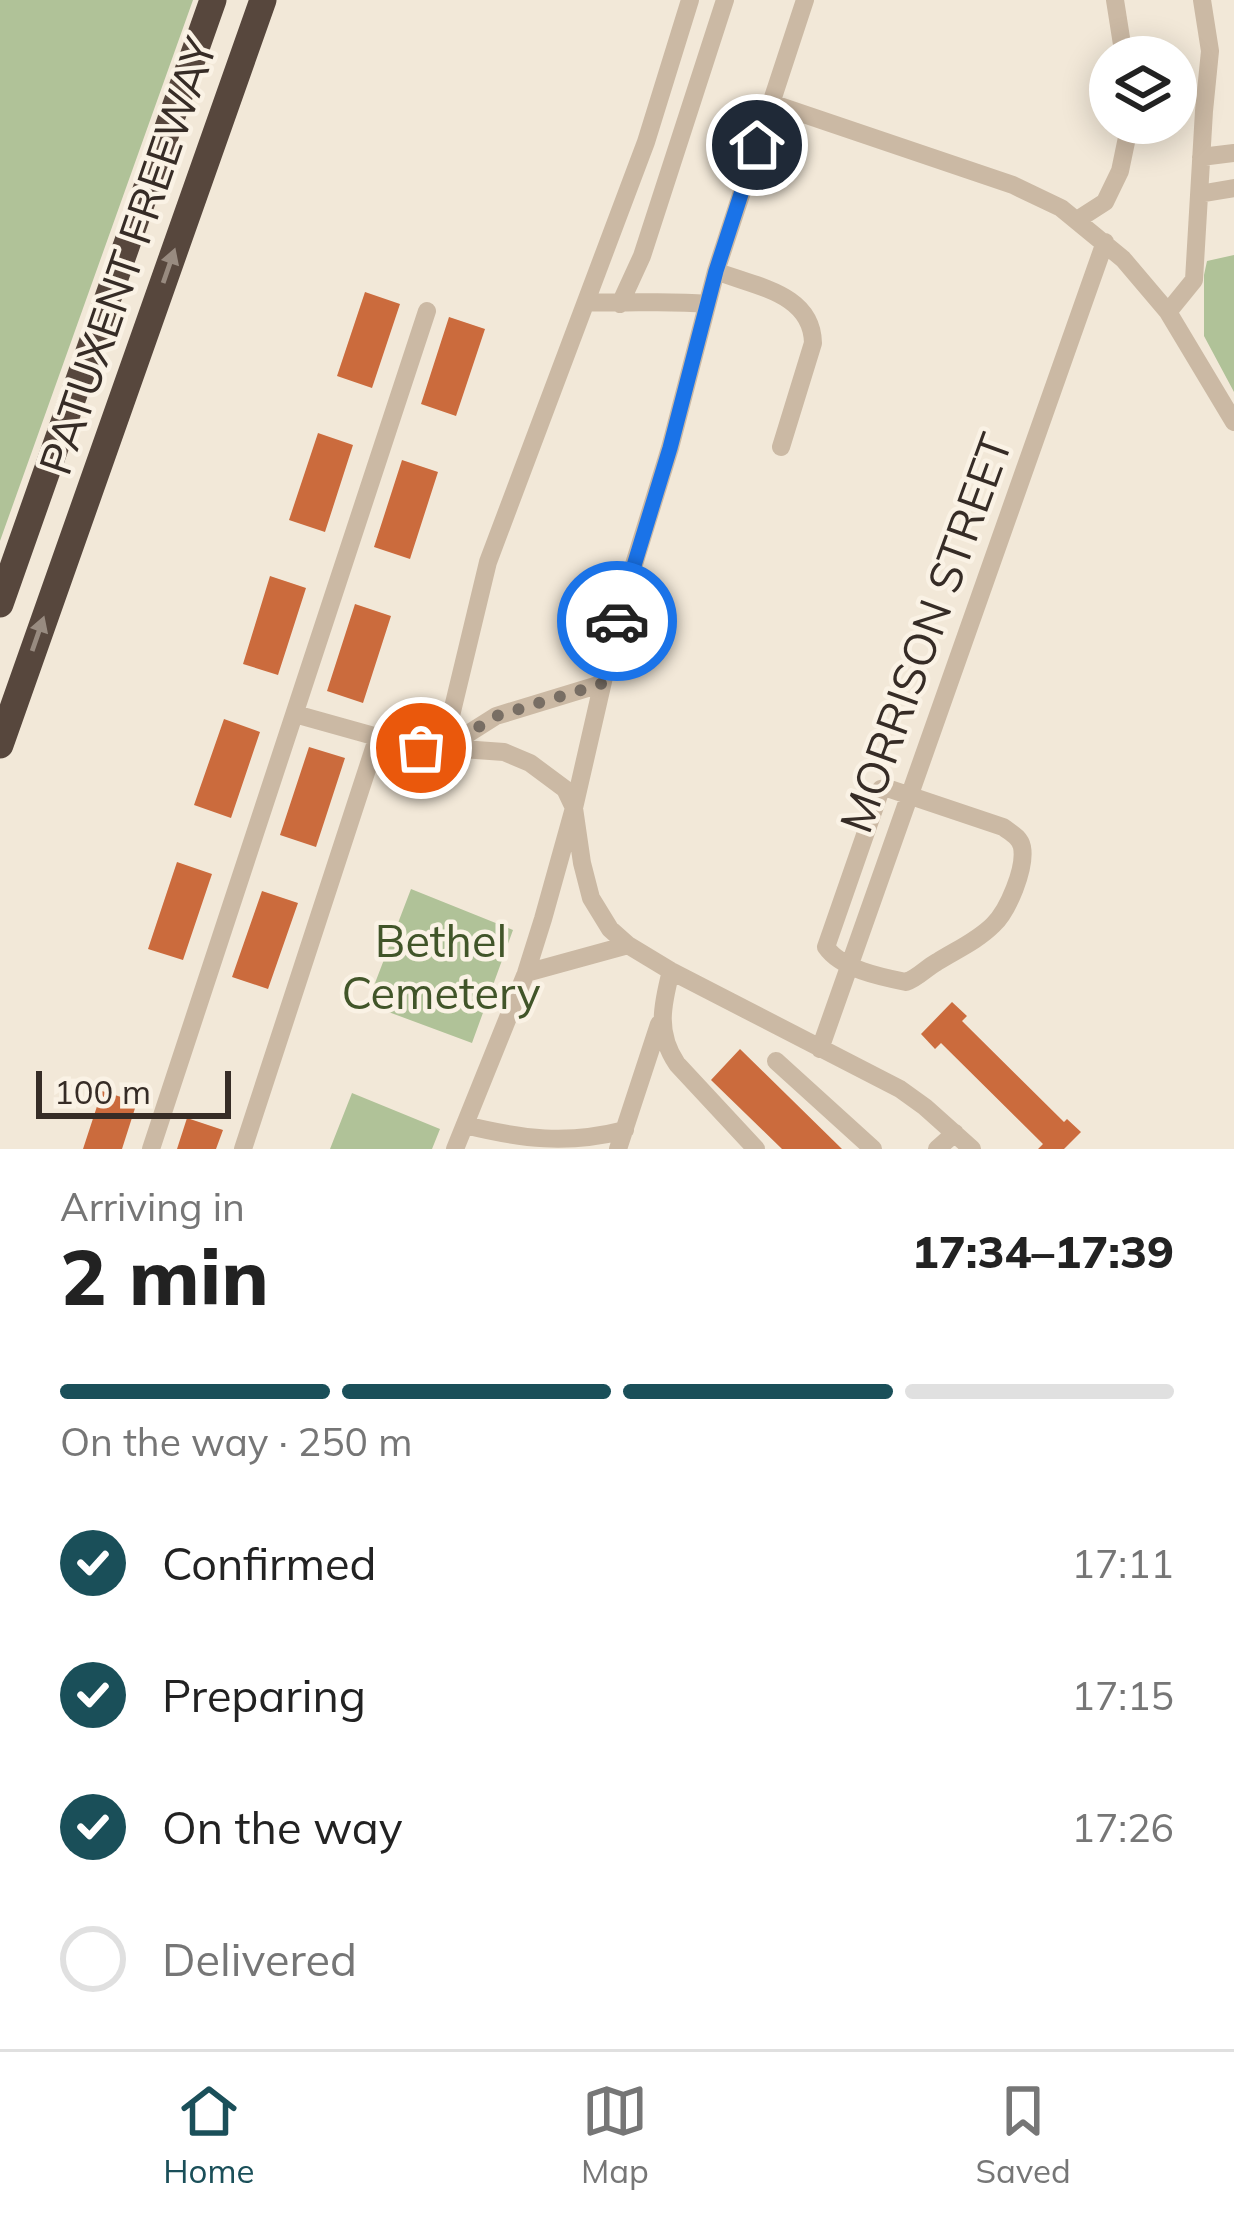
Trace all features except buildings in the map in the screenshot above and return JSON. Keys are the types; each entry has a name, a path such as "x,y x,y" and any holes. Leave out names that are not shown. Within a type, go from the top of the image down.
{"highway":[{"name":"PATUXENT FREEWAY","path":"0,604 213,0"},
{"name":"PATUXENT FREEWAY","path":"0,745 263,0"}],"street":[{"path":"443,749 488,562 646,142 690,0"},
{"path":"620,304 642,256 724,0"},
{"path":"455,1149 526,973 574,808 632,566 670,448 716,271 805,0"},
{"path":"1115,0 1121,36"},
{"path":"1168,312 1194,280 1210,51 1202,0"},
{"path":"771,103 1013,185 1078,220 1105,242 1168,312 1234,422"},
{"path":"1078,220 1105,202 1120,171 1126,144"},
{"path":"1201,157 1234,153"},
{"path":"1199,194 1234,188"},
{"name":"MORRISON STREET","path":"820,1049 1105,242"},
{"path":"716,271 796,302 813,328 813,343 781,447"},
{"path":"586,302 707,304"},
{"path":"152,1149 427,311"},
{"path":"443,749 496,716 601,684"},
{"path":"295,714 377,739 504,752 530,763 565,788 574,808 591,898 610,929 628,945 900,1089 972,1149"},
{"path":"243,1149 377,739"},
{"path":"881,789 1003,827 1018,838 1023,849 1011,898 994,924 914,980 897,980 849,965 831,956 826,947 881,789"},
{"path":"526,973 628,945"},
{"path":"465,1125 564,1141 621,1140 661,1019 671,971"},
{"path":"661,1019 667,1050 676,1064 756,1149"},
{"path":"776,1060 873,1149"},
{"path":"937,1149 955,1132"}],"green space":[{"path":"0,0 193,0 0,541"},
{"path":"1234,255 1234,392 1204,336 1204,275 1207,261"},
{"name":"Bethel Cemetery","path":"411,889 513,930 472,1043 367,1004"},
{"path":"352,1093 440,1129 432,1149 330,1149"}],"way so far":[{"path":"421,748 443,749 496,716 601,684 617,621"}],"route":[{"path":"617,621 670,448 716,271 757,145"}]}
